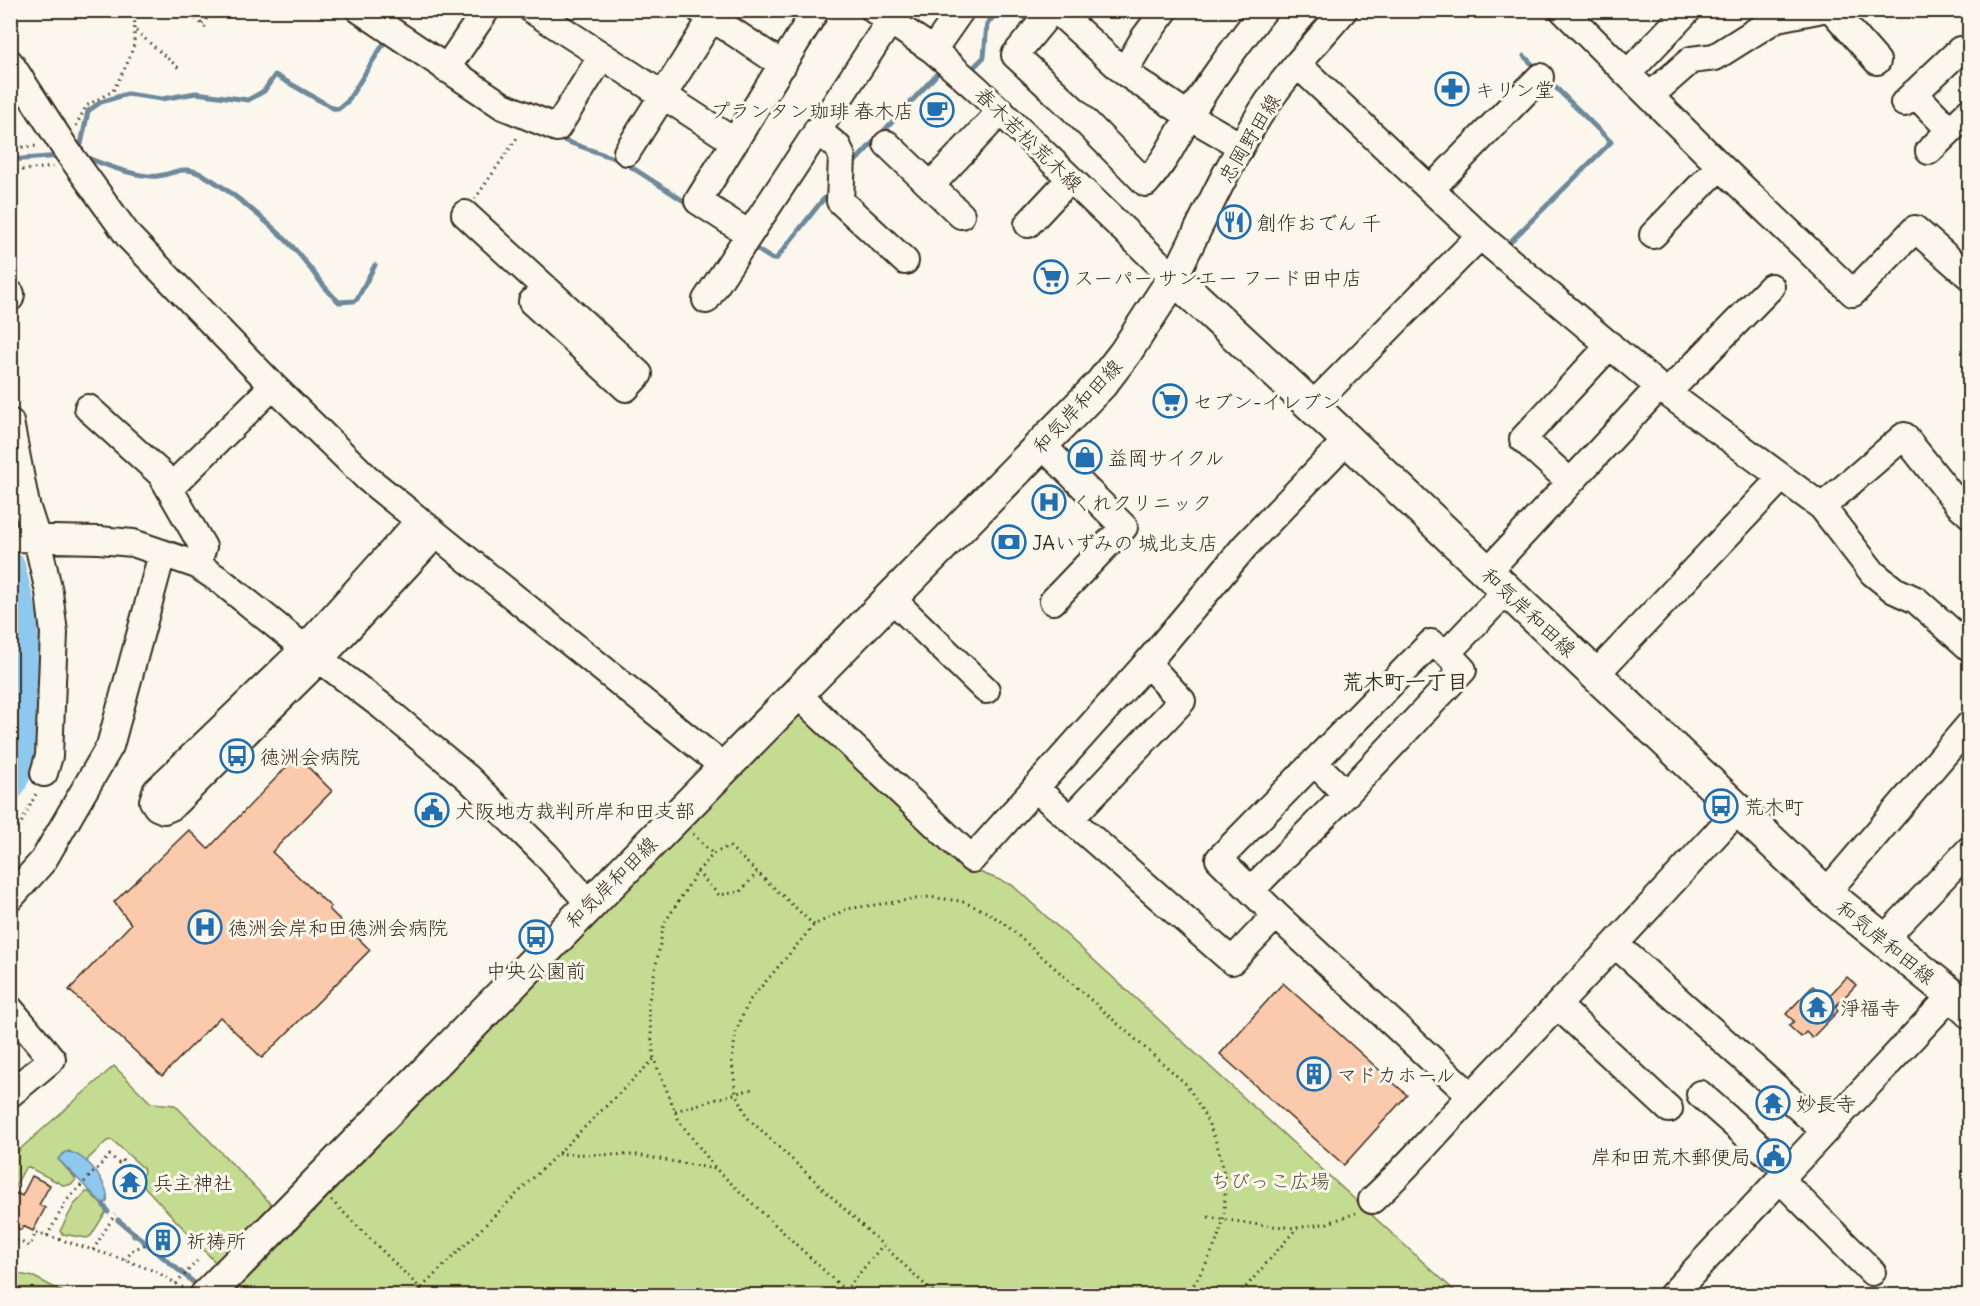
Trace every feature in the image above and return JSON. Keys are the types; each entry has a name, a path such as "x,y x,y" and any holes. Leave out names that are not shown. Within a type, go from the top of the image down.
{"main road":[{"name":"和気岸和田線","path":"190,1284 590,904 1042,445 1101,384 1125,353 1174,278 1826,893 1882,941 1964,994"}],"street":[{"path":"360,10 503,106 557,128 602,56"},
{"path":"446,69 486,10"},
{"path":"532,10 735,142"},
{"path":"749,234 698,201 816,10"},
{"path":"933,50 961,10"},
{"path":"1241,146 1189,116 1124,72 1054,10 1015,55 1073,108 1146,183 1161,166 1189,116 1225,60 1264,10"},
{"path":"1124,72 1144,38 1165,10"},
{"name":"忠岡野田線","path":"1174,278 1241,146 1263,109 1297,64 1344,10"},
{"path":"1563,10 1720,166 1853,293 1915,229 1970,277"},
{"path":"1627,74 1688,10"},
{"path":"1650,96 1691,60 1716,57 1777,18 1818,10"},
{"path":"1832,10 1877,61"},
{"path":"627,152 663,95 709,13 783,65"},
{"path":"706,300 817,130 882,16"},
{"name":"春木若松荒木線","path":"882,16 933,50 1001,111 1174,278"},
{"path":"1950,130 1909,98 1960,50"},
{"path":"10,63 129,237 273,386 368,479 724,767"},
{"path":"1297,64 1480,236 1663,390 1822,507 1873,573 1894,590 1916,600 1970,648"},
{"path":"1431,189 1540,77"},
{"path":"931,185 1001,111"},
{"path":"1929,151 1970,111"},
{"path":"817,130 838,147 842,157 840,201 905,261"},
{"path":"887,144 961,215"},
{"path":"1653,235 1720,166"},
{"path":"1028,224 1070,179"},
{"path":"465,214 545,288"},
{"path":"1312,406 1480,236"},
{"path":"1448,653 1496,581 1570,482 1771,287"},
{"path":"1570,482 1523,439 1610,345"},
{"path":"170,488 273,386"},
{"path":"88,408 162,474 203,547 197,565"},
{"path":"10,422 26,505 26,539 49,592 54,633 49,756 44,773"},
{"path":"1822,507 1904,436 1958,504 1970,515"},
{"path":"797,694 972,859 1147,663 1245,546 1347,440"},
{"path":"1042,445 1124,527 1053,601"},
{"path":"1595,675 1781,478"},
{"path":"312,654 156,791 153,801 157,807 164,810 171,807 312,654 428,528"},
{"path":"26,539 133,543 197,565 383,706 468,778 546,855 590,904"},
{"path":"10,897 43,861 110,746 162,554"},
{"path":"891,598 986,690"},
{"path":"1251,890 1463,670 1448,653 1431,643 1219,859 1276,915 1471,1096"},
{"path":"1070,819 1182,701 1147,663"},
{"path":"1826,893 1970,724"},
{"path":"1314,762 1346,794"},
{"path":"1035,788 1232,961 1276,915"},
{"path":"1371,1200 1397,1176 1616,945 1738,810"},
{"path":"1882,941 1970,849"},
{"path":"1616,945 1825,1131"},
{"path":"1671,1296 1825,1131 1964,994"},
{"path":"1558,1006 1669,1109"},
{"path":"10,1009 52,1059 10,1094"},
{"path":"1700,1094 1783,1175 1872,1272"}],"path":[{"path":"10,171 70,150 77,122 86,106 113,91 116,86 135,45 135,10"},
{"path":"187,10 208,30"},
{"path":"202,24 214,10"},
{"path":"136,31 181,70"},
{"path":"465,214 524,128"},
{"path":"10,176 14,198 11,296"},
{"path":"10,836 32,806 44,773"},
{"path":"690,830 713,854"},
{"path":"814,925 729,846 713,854 697,872 664,924 648,1006 654,1059 679,1121 717,1170 851,1296"},
{"path":"697,872 719,895 740,892 758,873"},
{"path":"937,1296 749,1119 736,1094 732,1062 736,1031 749,1001 814,925 847,909 929,897 961,901 987,912 1006,925 1186,1084 1204,1111 1216,1138 1222,1163 1225,1187 1224,1219 1209,1258 1187,1296"},
{"path":"413,1296 654,1059"},
{"path":"675,1111 752,1089"},
{"path":"558,1154 637,1155 717,1170"},
{"path":"47,1236 68,1200 110,1155 119,1163 122,1160 136,1176 119,1196"},
{"path":"325,1194 428,1296"},
{"path":"1208,1217 1297,1228 1328,1223 1356,1213 1371,1200"},
{"path":"93,1250 116,1214"},
{"path":"125,1260 133,1250 153,1236 159,1227"},
{"path":"1238,1296 1297,1228"},
{"path":"11,1236 30,1246 36,1232 125,1260 157,1272 176,1284 190,1284"},
{"path":"132,1237 136,1232"},
{"path":"841,1296 882,1246"},
{"path":"190,1284 197,1261"},
{"path":"176,1284 190,1284"}],"green space":[{"name":"ちびっこ広場","path":"802,712 962,865 1012,885 1459,1295 231,1296"},
{"path":"114,1066 151,1103 175,1105 273,1206 219,1261 214,1261 139,1181 144,1172 143,1168 112,1140 107,1141 88,1159 87,1164 69,1151 58,1159 76,1179 69,1185 63,1185 28,1167 25,1168 11,1194 10,1158"},
{"path":"86,1192 89,1192 107,1210 91,1236 87,1238 62,1234 60,1231 74,1205"},
{"path":"19,1274 34,1277 69,1295 11,1295 11,1288"}],"water":[{"path":"65,1152 80,1156 94,1170 105,1186 107,1202 103,1204 58,1159"}],"building":[{"path":"297,756 332,791 272,852 331,907 329,909 370,950 262,1058 220,1017 162,1076 69,990 131,924 114,902 189,830 208,849"},
{"path":"1847,977 1856,985 1835,1007 1838,1011 1812,1038 1806,1032 1801,1037 1789,1026 1794,1021 1786,1014 1813,986 1826,999"},
{"name":"マドカホール","path":"1283,983 1407,1095 1344,1165 1220,1054"},
{"path":"32,1176 50,1185 39,1205 45,1208 33,1231 23,1226 21,1230 10,1225 10,1205 17,1193 22,1196"}],"waterway":[{"path":"971,70 984,57 987,24 999,10"},
{"path":"79,154 88,111 101,102 127,94 162,99 196,93 248,100 264,91 275,75 338,109 347,102 386,40 389,41"},
{"path":"1524,56 1538,70"},
{"path":"851,166 938,73"},
{"path":"1506,246 1611,142 1546,78"},
{"path":"554,137 622,161 690,205"},
{"path":"10,160 61,156"},
{"path":"83,156 140,175 158,176 184,170 204,175 232,194 278,233 339,302 357,299 375,265"},
{"path":"750,245 772,259 776,259 831,192"},
{"path":"10,566 25,627 27,723 22,761 10,786"},
{"path":"103,1204 108,1212"},
{"path":"118,1220 193,1282"}],"place":[{"name":"キリン堂","path":"1452,89"},
{"name":"プランタン珈琲 春木店","path":"937,110"},
{"name":"創作おでん 千","path":"1234,222"},
{"name":"スーパー サンエー フード田中店","path":"1051,277"},
{"name":"セブン-イレブン","path":"1170,401"},
{"name":"益岡サイクル","path":"1085,457"},
{"name":"くれクリニック","path":"1049,502"},
{"name":"JAいずみの 城北支店","path":"1009,542"},
{"name":"徳洲会病院","path":"237,756"},
{"name":"荒木町","path":"1721,806"},
{"name":"大阪地方裁判所岸和田支部","path":"432,810"},
{"name":"徳洲会岸和田徳洲会病院","path":"205,927"},
{"name":"中央公園前","path":"536,937"},
{"name":"淨福寺","path":"1817,1007"},
{"name":"マドカホール","path":"1314,1074"},
{"name":"妙長寺","path":"1773,1103"},
{"name":"岸和田荒木郵便局","path":"1774,1156"},
{"name":"兵主神社","path":"130,1182"},
{"name":"祈祷所","path":"163,1240"}],"district":[{"name":"荒木町一丁目","path":"1405,681"}]}
